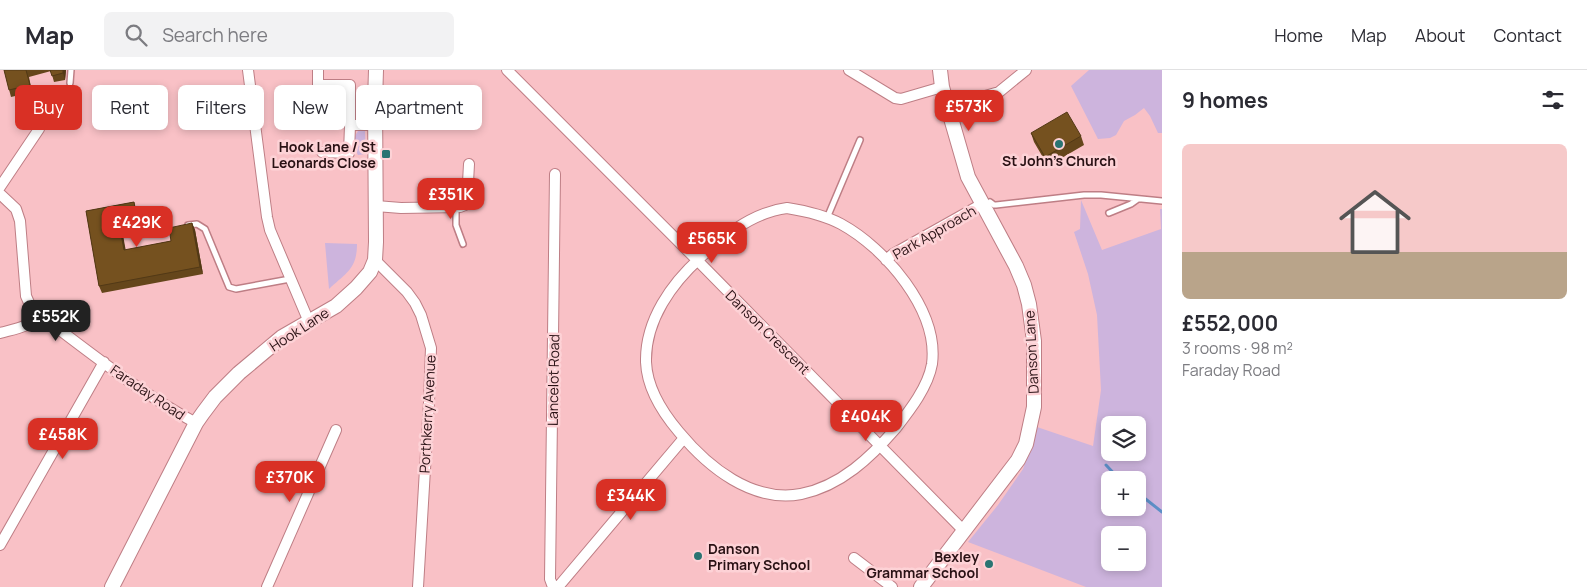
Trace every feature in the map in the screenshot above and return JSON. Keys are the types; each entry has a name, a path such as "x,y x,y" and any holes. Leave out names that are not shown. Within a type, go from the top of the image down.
{"street":[{"path":"248,70 270,230 309,322"},
{"path":"318,70 318,85 350,85 349,153 322,152"},
{"path":"376,70 376,85"},
{"name":"Danson Crescent","path":"507,70 698,260 964,531"},
{"path":"849,70 895,98 901,99 942,87"},
{"name":"Danson Lane","path":"920,587 1018,460 1026,444 1034,407 1034,341 1024,285 989,204 971,184 963,165 942,87 940,70"},
{"path":"948,107 999,92 1026,70"},
{"path":"350,125 356,125"},
{"path":"0,187 38,130"},
{"path":"375,130 375,260"},
{"path":"376,206 456,208 465,205 467,202 469,164"},
{"name":"Lancelot Road","path":"553,587 550,579 555,174"},
{"name":"Faraday Road","path":"0,194 16,209 20,221 26,296 30,305 40,315 168,408 196,423"},
{"name":"Park Approach","path":"886,260 893,254 989,204"},
{"path":"787,208 807,211 827,218 856,233 886,260 904,280 921,309 930,335 932,365 918,397 880,446 864,461 845,475 825,486 801,494 780,495 765,493 729,478 714,468 684,438 660,406 648,377 646,361 651,330 657,312 668,295 698,260 731,232 766,212 787,208"},
{"name":"Hook Lane","path":"112,587 196,423 215,397 239,373 282,337 336,306 370,272 375,260"},
{"name":"Porthkerry Avenue","path":"375,260 407,292 415,303 421,315 431,348 418,587"},
{"path":"0,333 26,326 35,321 40,315"},
{"path":"0,545 104,362"},
{"path":"267,587 336,430"},
{"path":"558,587 684,438"},
{"path":"854,558 892,587"}],"lane":[{"path":"70,83 71,70"},
{"path":"827,218 860,140"},
{"path":"989,204 1101,195 1162,201"},
{"path":"1109,213 1138,199"},
{"path":"456,208 456,225 463,244"},
{"path":"180,226 197,224 205,229 229,287 236,289 291,279"}],"shaded area":[{"path":"1089,70 1162,70 1162,133 1158,133 1144,108 1124,121 1116,135 1110,138 1098,139 1071,86"},
{"path":"358,131 365,131 366,154 358,155 355,148 354,140"},
{"path":"1081,200 1102,250 1161,229 1160,209 1162,209 1162,587 1086,587 968,542 998,505 1023,469 1037,427 1093,446 1101,390 1097,315 1088,274 1074,232 1080,229"},
{"path":"325,243 357,244 353,265 329,289"}],"building":[{"path":"4,70 26,70 30,85 15,85 15,89 9,90"},
{"path":"50,70 63,70 63,73 52,76"},
{"name":"St John's Church","path":"1067,112 1081,136 1045,157 1031,133"},
{"path":"134,202 137,220 119,223 124,250 171,241 169,228 192,223 200,267 99,286 86,211"}],"waterway":[{"path":"1106,465 1112,471"},
{"path":"1146,499 1162,512"}],"place":[{"name":"St John's Church","path":"1059,144"},
{"name":"Hook Lane / St Leonards Close","path":"386,154"},
{"name":"Danson Primary School","path":"698,556"},
{"name":"Bexley Grammar School","path":"989,564"}]}
